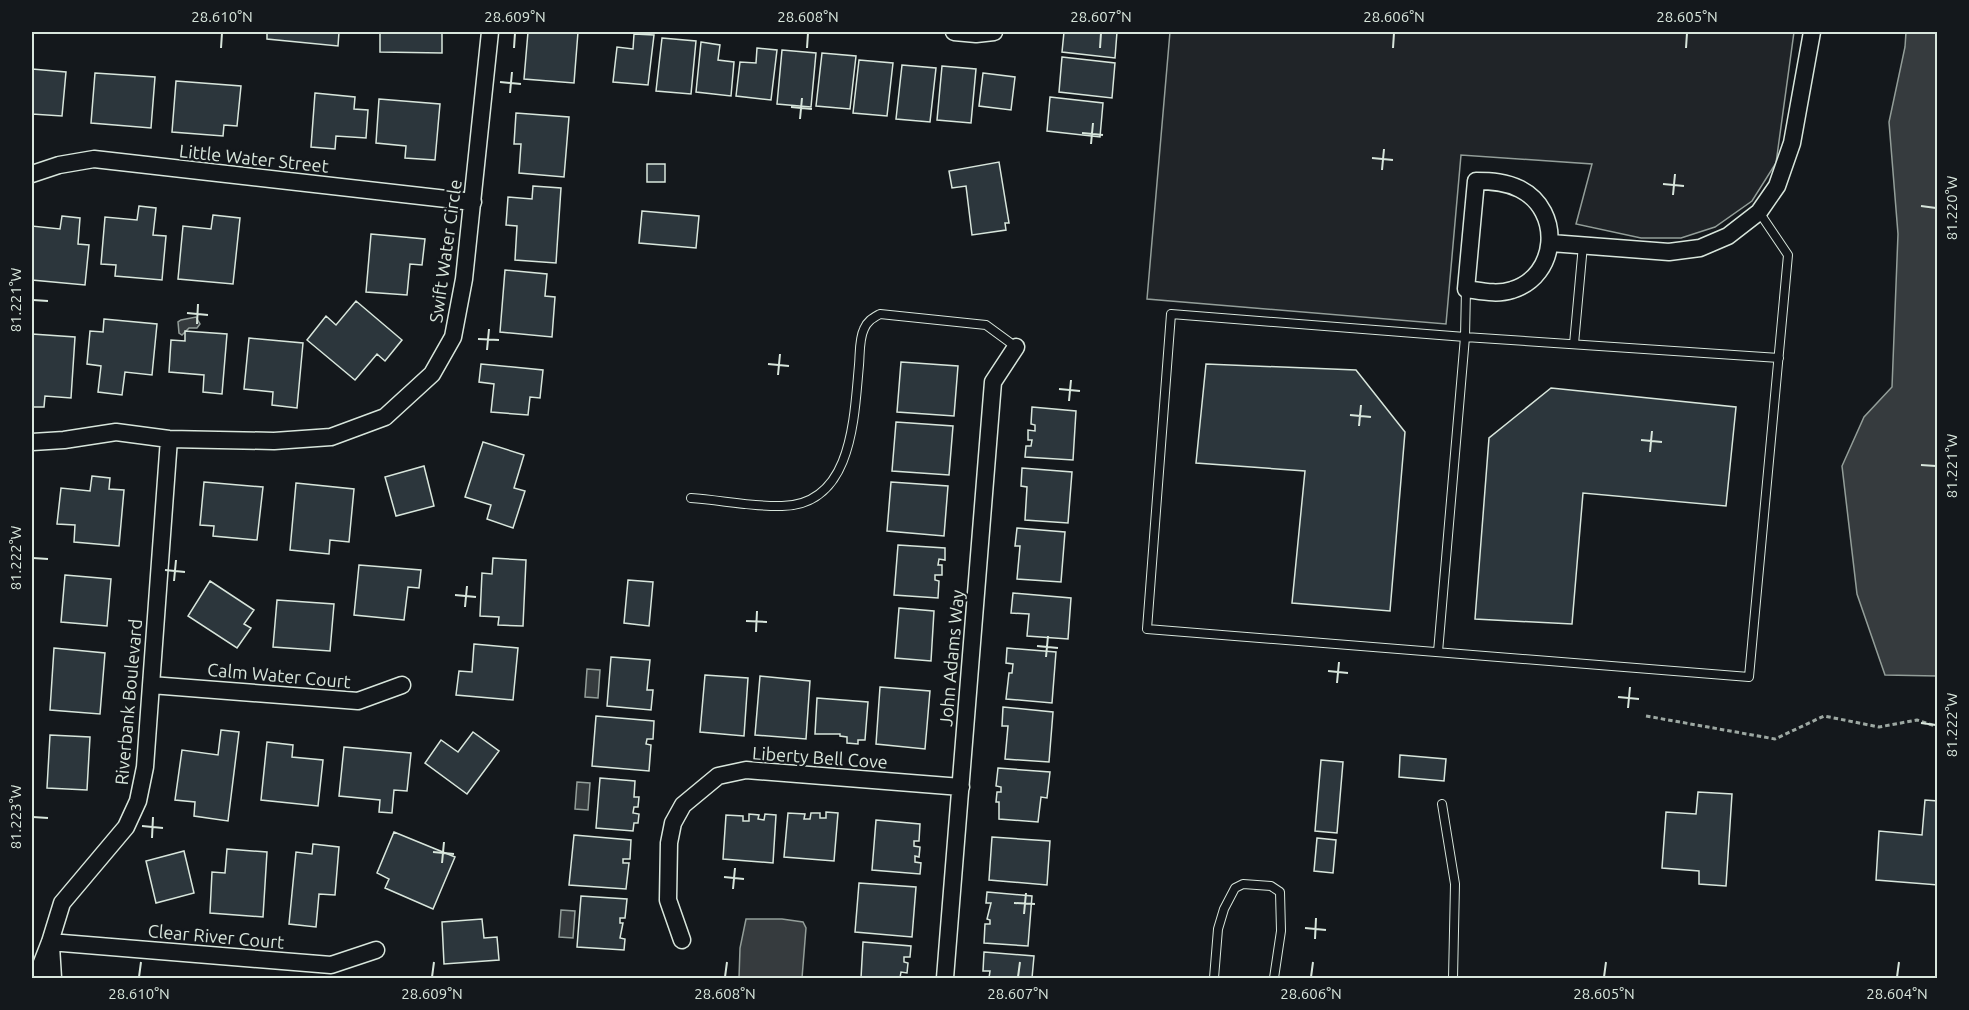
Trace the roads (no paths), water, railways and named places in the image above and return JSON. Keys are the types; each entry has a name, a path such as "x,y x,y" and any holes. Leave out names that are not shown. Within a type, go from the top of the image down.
{"street":[{"name":"Swift Water Circle","path":"32,442 116,432 169,439 274,441 331,437 385,417 432,374 453,337 464,279 490,32"},
{"path":"954,32 976,34 994,32"},
{"path":"1551,243 1670,252 1700,248 1728,236 1759,212 1777,186 1792,143 1812,32"},
{"name":"Little Water Street","path":"32,174 59,165 94,159 473,202"},
{"path":"1476,181 1502,182 1522,190 1538,203 1548,222 1551,243 1545,263 1531,280 1513,290 1495,293 1466,289 1476,181"},
{"name":"John Adams Way","path":"945,978 993,382 1016,347"},
{"name":"Riverbank Boulevard","path":"36,978 51,942 62,903 126,827 138,801 145,767 169,439"},
{"name":"Calm Water Court","path":"151,685 358,701 402,685"},
{"name":"Liberty Bell Cove","path":"682,940 668,900 669,843 673,823 683,805 718,776 746,770 960,788"},
{"name":"Riverbank Boulevard","path":"51,942 53,978"},
{"name":"Clear River Court","path":"51,942 331,965 376,950"}],"lane":[{"path":"1759,212 1788,255 1779,358 1749,676 1147,628 1171,314 1779,358"},
{"path":"1574,344 1583,245"},
{"path":"1438,652 1465,337 1466,289"},
{"path":"691,498 783,506 810,501 824,492 834,479 846,451 854,413 862,335 871,319 880,314 986,325 1016,347"},
{"path":"1442,804 1455,884 1453,978"},
{"path":"1214,978 1218,929 1224,909 1235,888 1243,884 1271,886 1280,892 1281,931 1274,978"}]}
